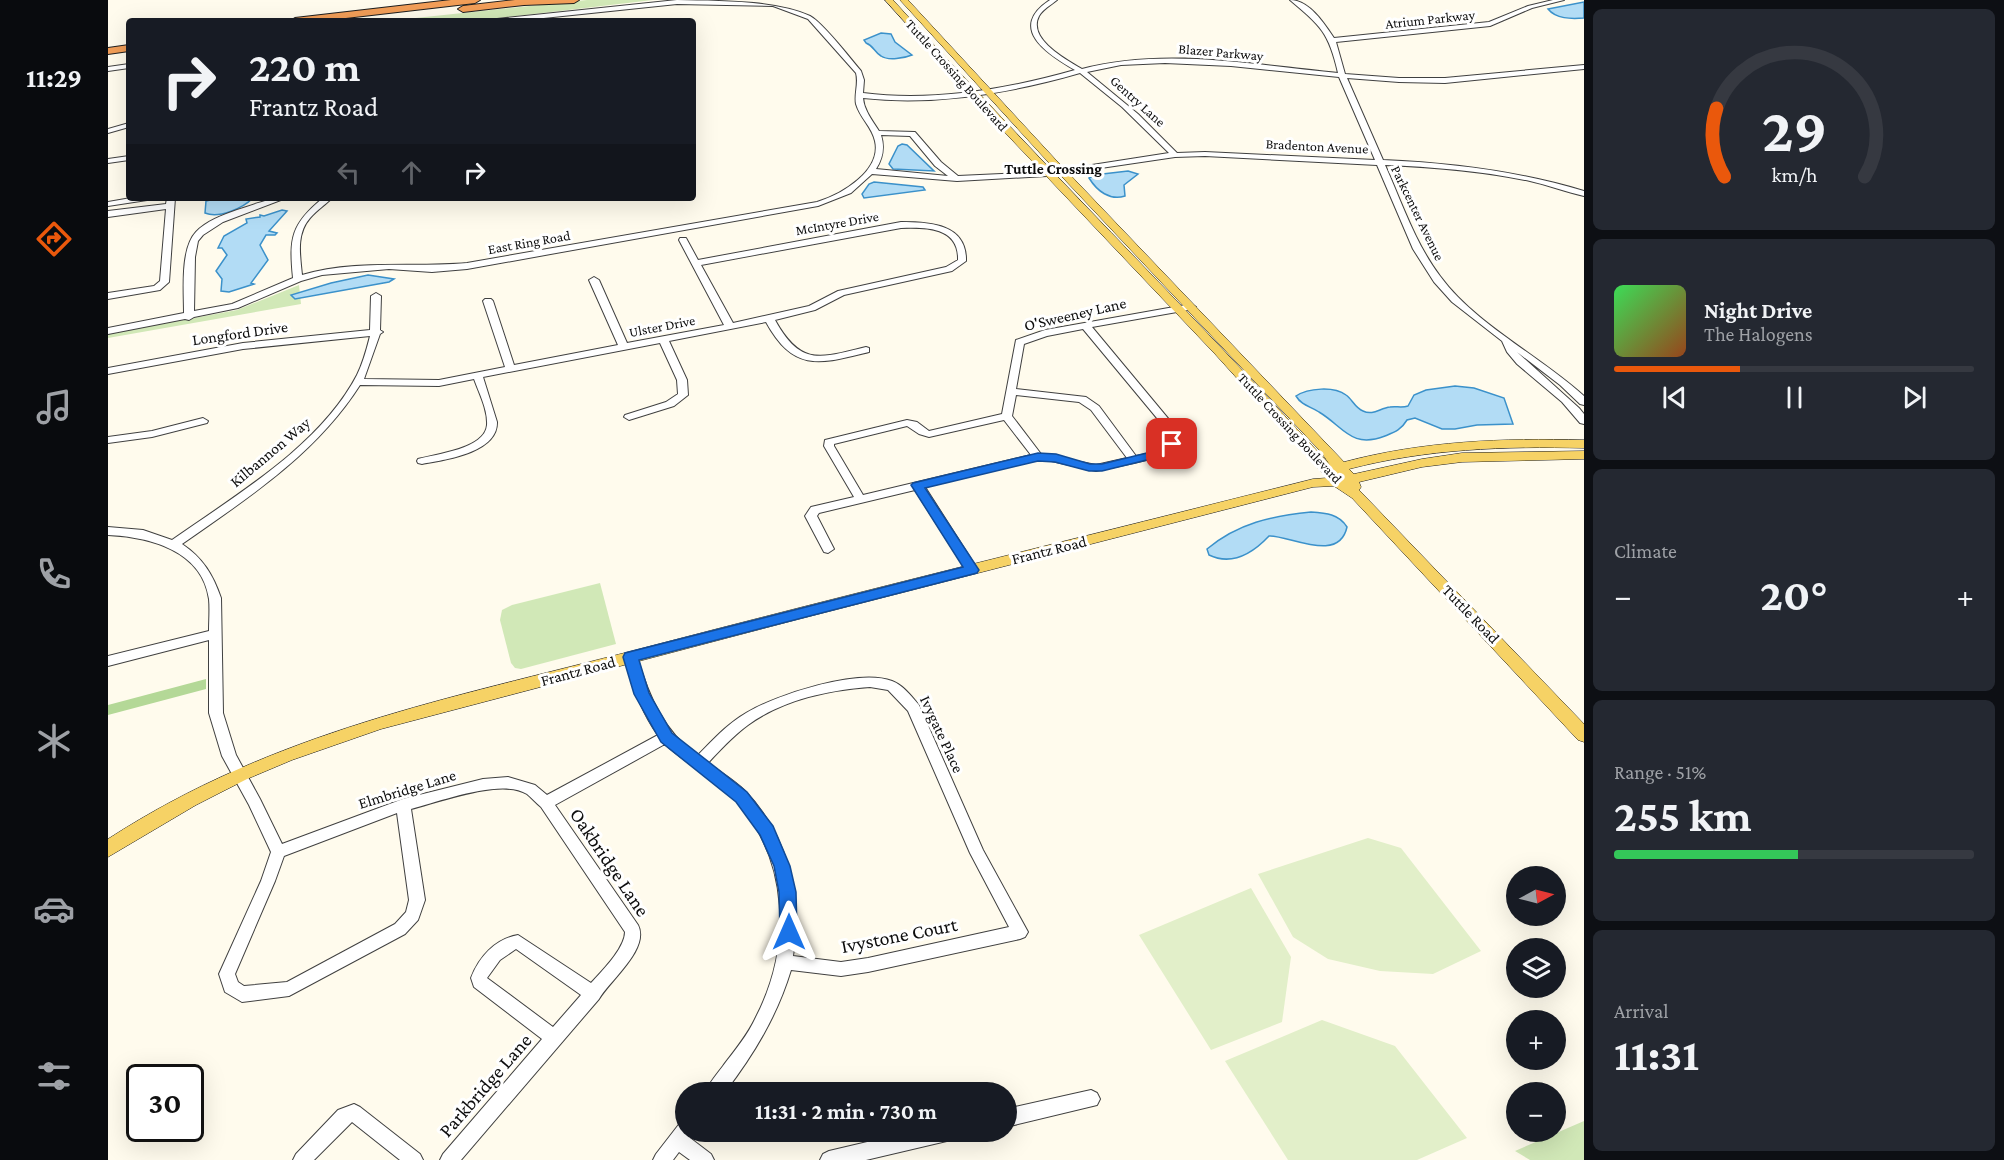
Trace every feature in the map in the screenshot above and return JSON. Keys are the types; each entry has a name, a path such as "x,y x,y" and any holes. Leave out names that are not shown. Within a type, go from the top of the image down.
{"highway":[{"path":"342,15 444,0"},
{"path":"318,18 475,0"},
{"path":"385,18 539,0"},
{"path":"511,3 574,0"},
{"path":"108,43 126,40"},
{"path":"108,51 126,48"}],"main road":[{"name":"Tuttle Crossing Boulevard","path":"889,0 1047,174 1184,307"},
{"name":"Tuttle Crossing Boulevard","path":"904,0 1344,479"},
{"path":"1344,479 1444,447 1494,443 1584,444"},
{"name":"Frantz Road","path":"108,849 132,833 240,774 358,730 631,657 1313,483 1461,457 1502,454 1584,455"},
{"name":"Tuttle Road","path":"1344,479 1584,735"}],"street":[{"name":"Gentry Lane","path":"1054,0 1042,7 1036,16 1034,28 1045,46 1092,78 1175,155"},
{"path":"1293,0 1318,20 1332,40"},
{"name":"Atrium Parkway","path":"1332,40 1490,24 1530,7 1562,0"},
{"path":"525,18 677,2 773,4 792,9 810,18 853,64 861,77 859,95 861,105 876,133 879,151 869,171"},
{"name":"Parkcenter Avenue","path":"1332,40 1341,74 1379,163 1413,238 1430,269 1460,303 1506,342 1525,351 1584,402"},
{"name":"Blazer Parkway","path":"859,95 875,98 900,98 1048,80 1078,69 1119,63 1168,61 1426,81 1584,67"},
{"name":"Blazer Parkway","path":"1341,74 1440,75 1584,62"},
{"path":"108,69 126,66"},
{"path":"108,131 126,126"},
{"path":"876,133 912,134 938,164 959,181"},
{"name":"Bradenton Avenue","path":"869,171 907,180 1027,180 1062,171 1175,155 1379,163 1495,171 1531,178 1584,194"},
{"path":"108,161 126,158"},
{"name":"East Ring Road","path":"108,332 235,306 298,279 321,272 370,266 448,269 818,204 846,193 869,171"},
{"path":"108,204 128,201"},
{"path":"189,317 193,244 197,236 216,222 274,201"},
{"path":"298,279 294,248 296,231 305,216 324,201"},
{"path":"108,214 170,202 164,282 157,288 108,296"},
{"name":"McIntyre Drive","path":"696,262 901,225 920,224 939,227 953,235 962,247 962,261"},
{"path":"683,240 730,326"},
{"name":"Ulster Drive","path":"358,382 433,384 769,319 800,312 841,293 950,269 962,261"},
{"path":"594,280 624,347"},
{"name":"Kilbannon Way","path":"174,544 274,472 307,444 348,398 372,355 378,332 379,317 376,296"},
{"path":"488,301 511,370"},
{"name":"O'Sweeney Lane","path":"1007,416 1019,342 1026,338 1184,307"},
{"path":"769,319 786,346 806,358 834,357 866,350"},
{"path":"828,549 811,514 815,510 1038,457 1056,458 1096,468 1159,454 1172,444 1174,435 1171,428 1086,326"},
{"name":"Longford Drive","path":"108,371 243,346 378,332"},
{"path":"629,417 670,404 683,395 684,385 664,339"},
{"name":"Parkcenter Avenue","path":"1506,342 1510,353 1566,400 1584,421"},
{"path":"422,461 457,454 477,446 489,434 491,422 478,376"},
{"path":"1011,391 1082,399 1095,408 1134,460"},
{"path":"861,500 829,446 829,442 907,423 915,424 921,431 929,434 1007,416 1038,457"},
{"path":"108,440 152,434 203,422"},
{"path":"918,485 972,570"},
{"path":"108,531 142,534 174,544 204,568 212,582 215,598 216,713 229,756 278,852 268,881 227,974 231,987 242,994 289,989 400,929 413,915 417,900 403,805"},
{"path":"108,661 216,634"},
{"path":"631,657 641,694 666,737 742,797 767,831 775,846 788,892 789,922 785,962 778,988 760,1027 721,1082"},
{"name":"Ivygate Place","path":"698,764 750,717 783,701 860,682 884,683 903,695 914,709 977,853 1020,932"},
{"name":"Oakbridge Lane","path":"633,940 633,930 546,803 666,737"},
{"name":"Elmbridge Lane","path":"278,852 403,805 483,785 508,783 530,789 546,803"},
{"name":"Ivystone Court","path":"785,962 841,969 1020,932"},
{"name":"Parkbridge Lane","path":"449,1160 615,968 633,940"},
{"name":"Parkbridge Lane","path":"555,1039 480,982 478,978 482,970 506,945 518,942 593,994"},
{"path":"1017,1115 1091,1098"},
{"path":"302,1160 349,1113 359,1115 414,1160"},
{"path":"662,1160 676,1142"},
{"path":"688,1142 705,1160"},
{"path":"829,1160 905,1142"}],"green space":[{"path":"587,0 653,0 500,18 416,18"},
{"path":"299,285 301,304 108,338 108,334 237,310"},
{"path":"600,583 616,644 521,669 515,668 511,663 500,620 502,610 512,605"},
{"path":"206,679 206,689 108,715 108,705"},
{"path":"1368,838 1401,848 1481,951 1433,974 1380,971 1328,959 1293,937 1258,874"},
{"path":"1251,888 1291,957 1282,1022 1211,1050 1139,935"},
{"path":"1322,1020 1395,1046 1467,1138 1417,1160 1288,1160 1225,1061"},
{"path":"1584,1121 1584,1160 1530,1160 1515,1151 1536,1142 1566,1142 1566,1129"}],"water":[{"path":"1584,2 1584,18 1559,17 1548,9"},
{"path":"881,33 891,34 895,42 912,55 892,59 884,58 864,40"},
{"path":"907,145 934,171 893,169 889,164 898,146"},
{"path":"1128,171 1138,174 1124,185 1125,196 1114,197 1104,194 1089,178 1094,175"},
{"path":"874,182 923,187 925,190 864,198 862,194 869,184"},
{"path":"206,201 249,201 224,214 205,213"},
{"path":"282,210 287,211 269,231 277,233 266,235 260,245 268,260 251,283 254,284 229,292 221,291 222,279 216,271 227,255 222,248 218,248 224,236 247,223 246,219"},
{"path":"368,275 394,279 389,282 295,299 291,295 331,283"},
{"path":"1455,386 1474,388 1504,398 1513,424 1442,429 1415,418 1407,420 1392,433 1364,440 1349,434 1304,404 1296,396 1314,390 1335,390 1346,395 1360,410 1370,413 1390,407 1408,406 1414,395 1426,390"},
{"path":"1311,512 1327,514 1340,519 1347,527 1342,538 1334,544 1324,546 1269,536 1256,548 1242,556 1226,559 1209,555 1207,549 1243,527 1269,519"}],"district":[{"name":"Tuttle Crossing","path":"1053,169"}],"route":[{"path":"789,932 788,892 782,866 767,831 742,797 666,737 641,694 631,657 972,570 918,485 1038,457 1056,458 1102,468 1159,454 1172,444"}]}
